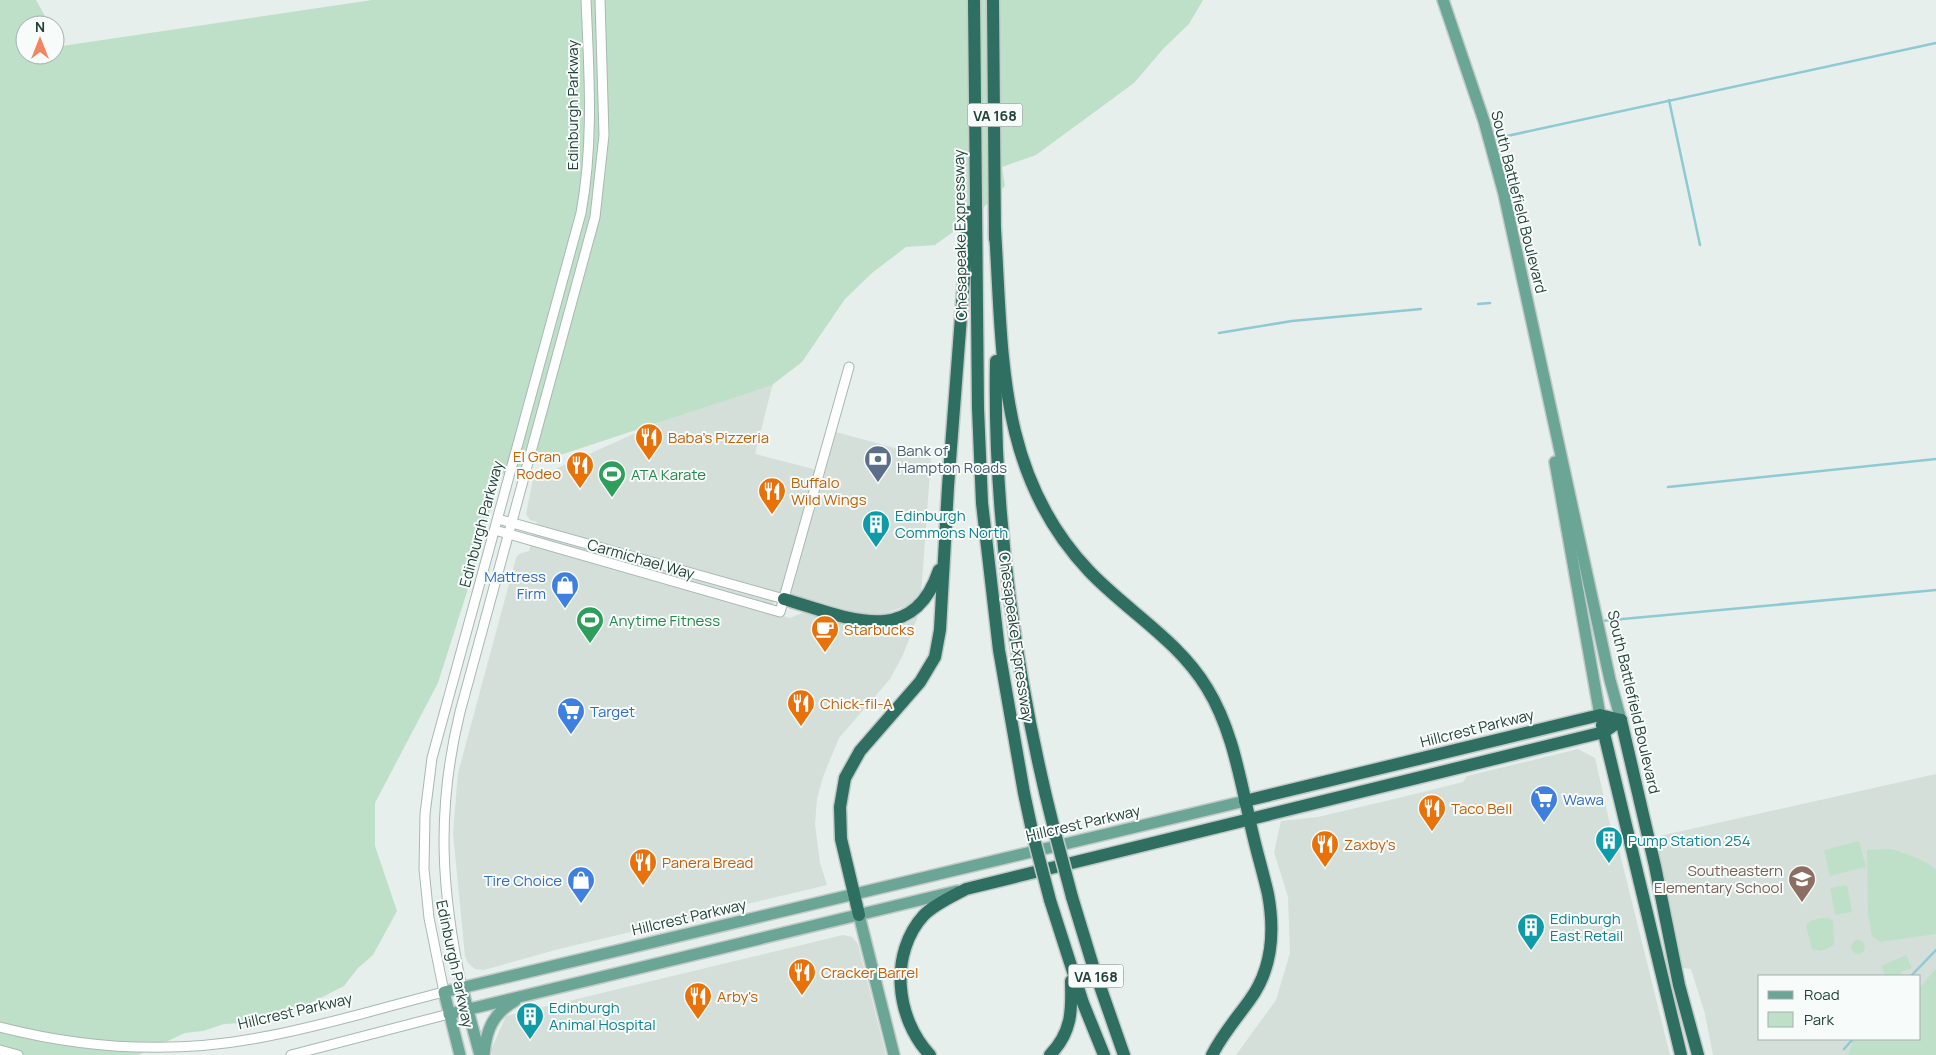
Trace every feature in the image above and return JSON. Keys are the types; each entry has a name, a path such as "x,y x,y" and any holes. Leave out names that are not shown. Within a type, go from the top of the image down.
{"highway":[{"name":"Chesapeake Expressway","path":"974,0 978,408 982,503 1000,659 1024,793 1050,900 1060,938 1104,1055"},
{"name":"Chesapeake Expressway","path":"993,0 996,392 1004,528 1020,663 1032,730 1054,829 1072,897 1093,966 1124,1055"},
{"path":"858,914 841,839 840,807 844,785 851,766 860,751 920,682 935,657 940,630 975,127"},
{"path":"995,230 1004,370 1009,414 1031,483 1052,521 1078,559 1102,584 1178,651 1207,687 1228,731 1272,914 1271,952 1262,981 1229,1026 1212,1055"},
{"path":"784,599 860,621 884,622 907,616 922,604 934,587 944,556"},
{"name":"Hillcrest Parkway","path":"1245,801 1600,715 1621,720"},
{"name":"South Battlefield Boulevard","path":"1600,715 1681,1055"},
{"path":"930,1055 915,1035 908,1020 901,982 901,961 906,942 926,914 966,888 1604,732 1621,720"},
{"name":"South Battlefield Boulevard","path":"1621,720 1656,866 1679,985 1698,1055"},
{"path":"1050,1055 1061,1042 1072,1013 1071,978 1060,938"}],"main road":[{"name":"South Battlefield Boulevard","path":"1443,0 1492,148 1621,720"},
{"name":"South Battlefield Boulevard","path":"1538,357 1600,715"},
{"name":"Hillcrest Parkway","path":"444,992 1245,801"},
{"path":"449,1014 966,888"},
{"path":"858,914 894,1055"},
{"name":"Edinburgh Parkway","path":"462,988 480,1055"},
{"name":"Edinburgh Parkway","path":"444,992 460,1055"},
{"path":"484,1055 487,1030 497,1014 513,1002 538,992"}],"street":[{"name":"Edinburgh Parkway","path":"444,992 431,930 426,890 424,841 427,792 438,731 575,240 584,199 590,130 586,0"},
{"name":"Edinburgh Parkway","path":"462,988 450,933 444,887 443,845 445,808 456,726 596,210 604,135 600,0"},
{"path":"784,599 849,367"},
{"name":"Carmichael Way","path":"495,530 780,612 784,599 498,519"},
{"name":"Hillcrest Parkway","path":"0,1027 40,1037 112,1046 145,1047 228,1043 291,1032 444,992"},
{"path":"291,1055 449,1014"},
{"path":"0,1050 18,1055"}],"shaded area":[{"path":"774,379 755,454 825,472 836,432 931,458 921,595 908,605 881,615 858,615 777,593 770,612 790,618 804,612 854,626 875,629 899,624 919,613 903,655 890,679 839,738 823,777 817,799 815,824 820,863 827,885 555,950 484,970 475,969 468,963 465,956 453,833 458,773 516,558 519,554 529,551 537,522 530,520 526,514 533,479 736,388"},
{"path":"1578,749 1595,758 1616,851 1619,850 1670,1055 1236,1055 1276,1000 1290,953 1288,897 1274,852 1281,821 1318,817 1419,793 1463,782 1467,776"},
{"name":"Southeastern Elementary School","path":"1936,774 1936,968 1921,986 1921,975 1758,975 1758,1040 1853,1040 1848,1055 1713,1055 1705,1014 1691,969 1683,968 1655,837"},
{"path":"843,935 852,937 858,944 886,1055 492,1055 491,1050 506,1016"}],"green space":[{"path":"0,0 36,0 44,15 15,15 15,65 65,65 65,46 372,0 1203,0 1189,24 1164,48 1134,83 1036,155 1002,167 1005,186 975,216 935,245 906,247 872,273 845,299 802,362 772,385 500,475 473,573 438,683 375,803 375,846 397,911 373,955 358,968 344,986 303,1007 242,1023 224,1024 203,1031 185,1033 138,1055 0,1055"},
{"path":"1859,841 1866,867 1830,876 1824,850"},
{"path":"1891,849 1920,859 1936,870 1936,934 1880,942 1872,936 1868,913 1867,850"},
{"path":"1847,885 1852,912 1835,915 1830,888"},
{"path":"1829,918 1833,921 1834,945 1821,951 1812,949 1806,926 1810,921"},
{"path":"1855,940 1861,940 1865,947 1861,954 1855,954 1851,950 1851,944"},
{"path":"1906,955 1912,968 1901,972 1902,975 1886,975 1881,966"},
{"path":"1936,968 1936,1055 1848,1055 1853,1040 1921,1040 1921,986"}],"waterway":[{"path":"1493,139 1936,43"},
{"path":"1669,100 1700,245"},
{"path":"1478,304 1490,303"},
{"path":"1219,333 1292,321 1421,309"},
{"path":"1668,487 1936,459"},
{"path":"1601,621 1936,590"},
{"path":"1912,975 1936,950"},
{"path":"1844,1049 1852,1040"}],"place":[{"name":"Baba’s Pizzeria","path":"649,461"},
{"name":"Bank of Hampton Roads","path":"878,483"},
{"name":"El Gran Rodeo","path":"580,489"},
{"name":"ATA Karate","path":"612,498"},
{"name":"Buffalo Wild Wings","path":"772,515"},
{"name":"Edinburgh Commons North","path":"876,548"},
{"name":"Mattress Firm","path":"565,609"},
{"name":"Anytime Fitness","path":"590,644"},
{"name":"Starbucks","path":"825,653"},
{"name":"Chick-fil-A","path":"801,727"},
{"name":"Target","path":"571,735"},
{"name":"Wawa","path":"1544,823"},
{"name":"Taco Bell","path":"1432,832"},
{"name":"Pump Station 254","path":"1609,864"},
{"name":"Zaxby's","path":"1325,868"},
{"name":"Panera Bread","path":"643,886"},
{"name":"Southeastern Elementary School","path":"1802,903"},
{"name":"Tire Choice","path":"581,904"},
{"name":"Edinburgh East Retail","path":"1531,951"},
{"name":"Cracker Barrel","path":"802,996"},
{"name":"Arby's","path":"698,1020"},
{"name":"Edinburgh Animal Hospital","path":"530,1040"}]}
